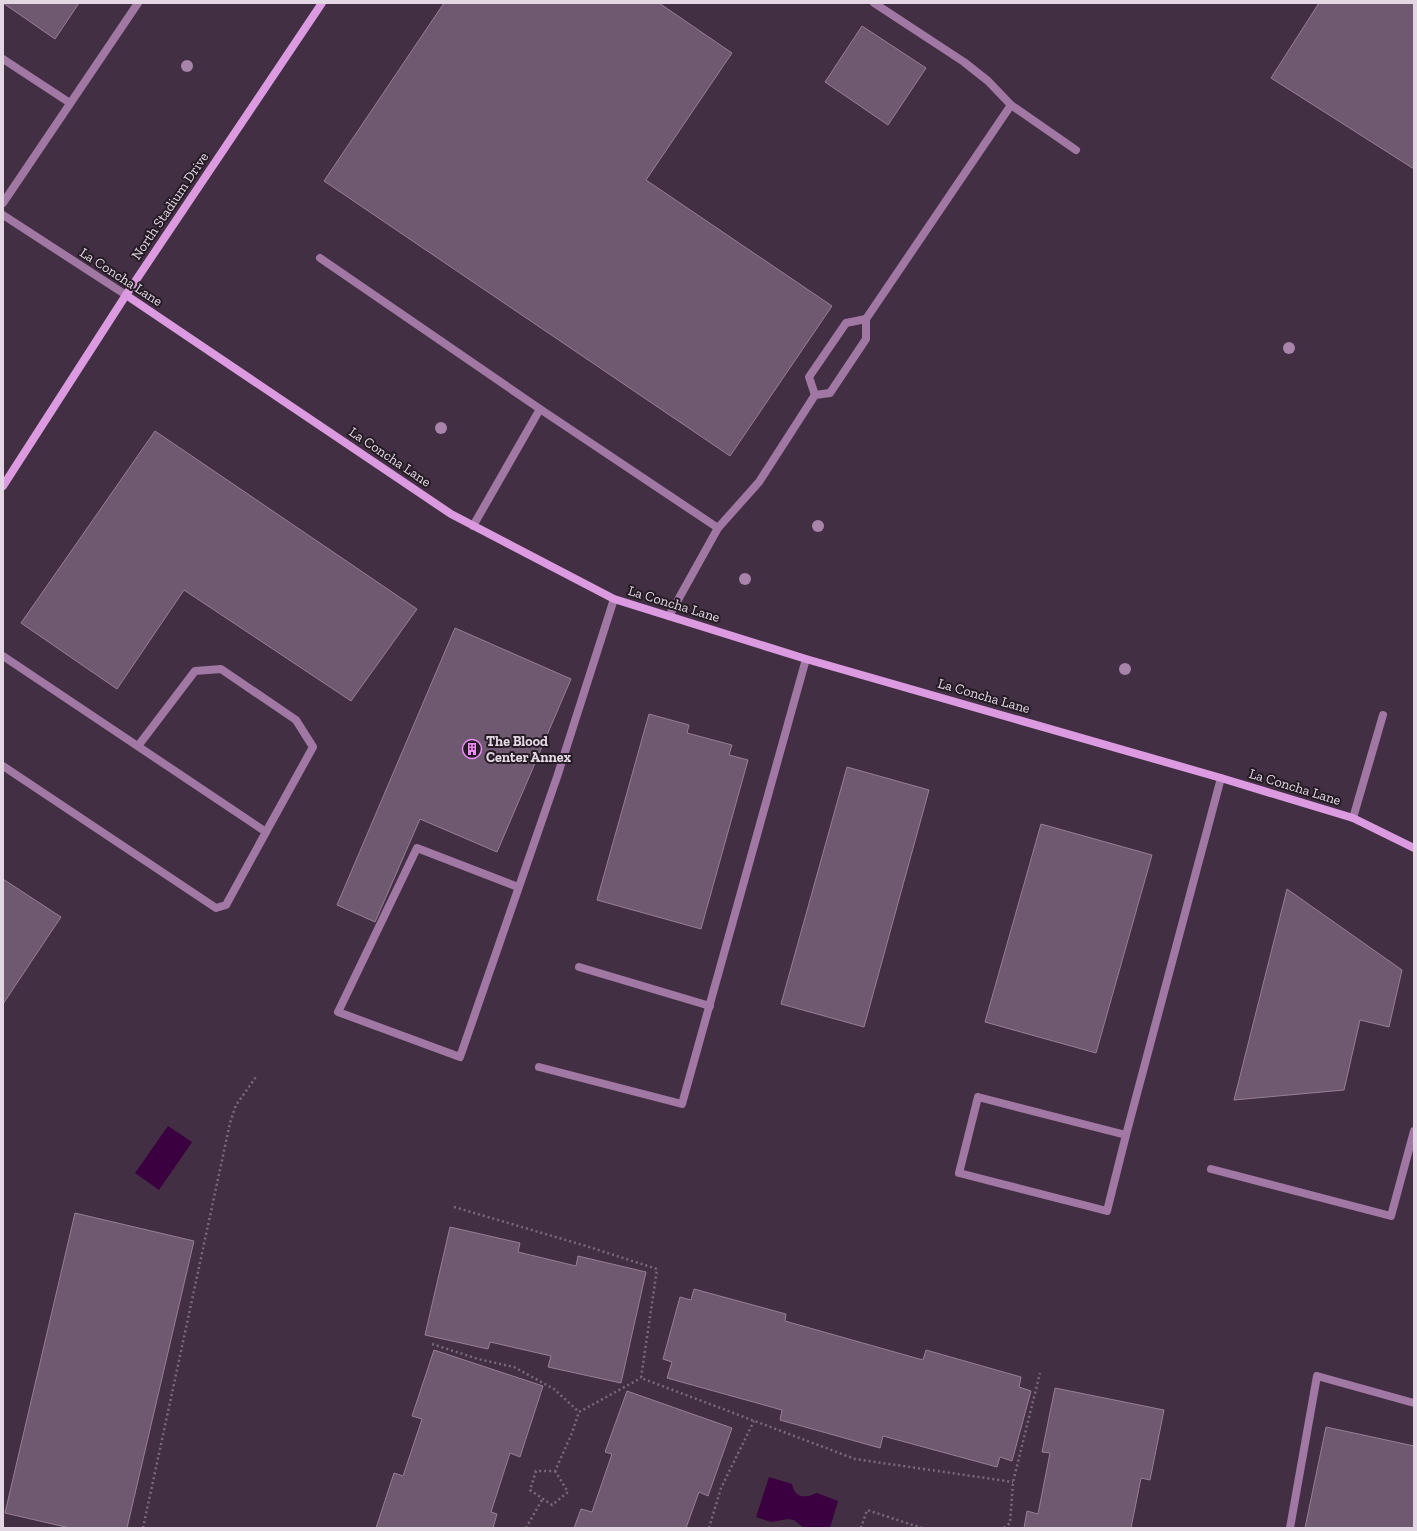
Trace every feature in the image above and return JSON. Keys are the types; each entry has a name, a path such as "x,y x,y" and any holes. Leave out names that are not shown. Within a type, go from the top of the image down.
{"street":[{"path":"3,203 138,3"},
{"name":"North Stadium Drive","path":"3,486 126,295 322,3"},
{"path":"874,3 964,62 988,81 1011,105 1076,150"},
{"path":"3,59 70,103"},
{"path":"669,616 718,528 759,482 815,395 830,392 845,371 866,339 866,319 1011,105"},
{"name":"La Concha Lane","path":"3,215 126,295 451,514 614,599 806,659 1221,778 1353,818 1414,848"},
{"path":"320,258 540,409 718,528"},
{"path":"815,395 809,377 846,323 866,319"},
{"path":"473,526 540,409"},
{"path":"518,887 417,848 338,1012 460,1057 557,777 614,599"},
{"path":"3,656 266,832"},
{"path":"539,1067 682,1104 806,659"},
{"path":"3,766 216,908 226,905 313,747 296,720 221,669 195,671 138,746"},
{"path":"1353,818 1383,715"},
{"path":"1126,1135 978,1097 959,1173 1106,1211 1221,778"},
{"path":"579,967 710,1006"},
{"path":"1211,1169 1391,1216 1414,1131"},
{"path":"1290,1528 1317,1376 1414,1403"}],"path":[{"path":"143,1528 230,1123 236,1105 256,1077"},
{"path":"454,1207 586,1246 657,1269 642,1378"},
{"path":"432,1344 478,1359 514,1367 554,1389 579,1412"},
{"path":"1004,1528 1010,1523 1013,1482 1040,1373"},
{"path":"555,1471 572,1433 579,1412 642,1378 855,1459 1013,1482"},
{"path":"709,1528 721,1488 754,1420"},
{"path":"555,1471 568,1492 552,1505 530,1490 536,1472 555,1471"},
{"path":"526,1528 543,1498"},
{"path":"861,1528 867,1510 922,1528"}],"shaded area":[{"path":"168,1126 192,1142 159,1190 135,1173"},
{"path":"769,1477 792,1484 793,1489 798,1495 809,1496 817,1493 838,1501 830,1528 804,1528 794,1520 788,1519 771,1522 756,1517"}],"building":[{"path":"3,3 79,3 55,39"},
{"path":"444,3 659,3 732,53 646,180 832,306 730,456 324,181"},
{"path":"1319,3 1414,3 1414,169 1271,78"},
{"path":"862,26 926,68 888,125 825,82"},
{"path":"155,431 417,609 351,701 184,590 117,689 21,623"},
{"name":"The Blood Center Annex","path":"455,628 571,679 497,852 420,819 375,922 337,905"},
{"path":"649,714 689,725 687,733 732,745 729,755 748,760 701,929 597,900"},
{"path":"847,767 929,790 864,1027 781,1004"},
{"path":"1041,824 1152,855 1096,1053 985,1022"},
{"path":"3,879 61,917 3,1004"},
{"path":"1287,889 1402,970 1389,1027 1360,1020 1344,1090 1234,1100"},
{"path":"75,1213 194,1241 127,1528 70,1528 5,1513"},
{"path":"450,1227 520,1243 518,1252 576,1266 578,1256 646,1272 621,1383 548,1367 551,1356 490,1342 488,1349 425,1335"},
{"path":"694,1289 786,1314 785,1321 923,1360 926,1350 1021,1377 1019,1387 1031,1391 1012,1461 1000,1457 997,1467 883,1436 880,1448 780,1420 782,1410 667,1378 672,1362 663,1359 680,1297 691,1300"},
{"path":"434,1350 543,1386 520,1457 510,1453 491,1512 497,1514 493,1528 376,1528 394,1473 403,1476 422,1419 412,1416"},
{"path":"1055,1388 1164,1410 1150,1480 1141,1478 1131,1528 1024,1528 1027,1511 1038,1514 1050,1453 1042,1452"},
{"path":"627,1391 732,1428 708,1496 699,1492 686,1528 574,1528 581,1509 592,1512 612,1454 605,1452"},
{"path":"1326,1427 1414,1446 1414,1528 1305,1528"}],"place":[{"name":"The Blood Center Annex","path":"472,749"}]}
